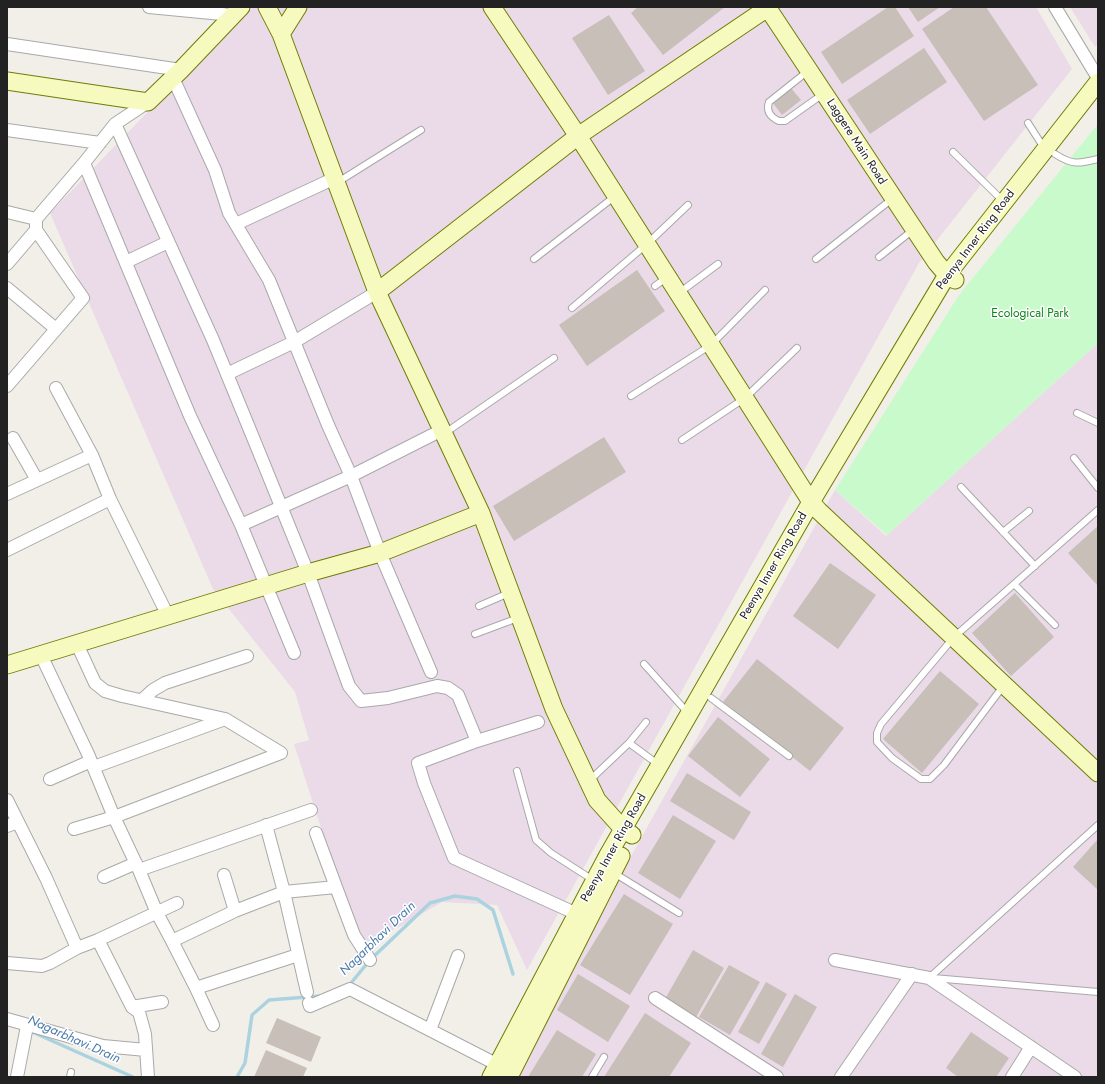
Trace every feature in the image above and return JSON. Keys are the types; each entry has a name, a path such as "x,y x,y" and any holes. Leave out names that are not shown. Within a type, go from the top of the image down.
{"street":[{"path":"148,7 236,11"},
{"path":"267,7 281,34 377,292 481,513 554,710 597,800 628,833"},
{"path":"281,34 298,7"},
{"path":"492,7 578,136 647,244 661,281 678,294 815,507 1098,773"},
{"path":"226,374 294,342 377,292 578,136 768,7"},
{"name":"Laggere Main Road","path":"768,7 936,262 951,278"},
{"path":"1055,7 1098,78"},
{"path":"7,264 115,124 148,102 177,74 236,11"},
{"path":"7,44 177,74"},
{"path":"177,74 215,170 229,213 269,280 328,425 351,476 380,554 431,672"},
{"path":"7,80 148,102"},
{"name":"Peenya Inner Ring Road","path":"951,278 1050,152 1098,82"},
{"name":"Peenya Inner Ring Road","path":"499,1073 612,873 628,833 660,766 951,278 1004,202 1098,100"},
{"path":"115,124 226,374 308,573 349,686 361,701 388,698 437,686 448,688 458,695 477,740"},
{"path":"7,130 100,143"},
{"path":"84,163 190,416 241,525 294,653"},
{"path":"236,224 336,180"},
{"path":"7,212 36,225 83,298 7,386"},
{"path":"126,262 168,242"},
{"path":"7,288 56,329"},
{"path":"56,388 92,455 110,499 168,616"},
{"path":"241,525 351,476 443,432"},
{"path":"13,438 37,480"},
{"path":"7,494 92,455"},
{"path":"7,550 110,499"},
{"name":"Peenya Inner Ring Road","path":"499,1073 594,881 628,833 711,698 815,507"},
{"path":"7,665 308,573 380,554 481,513"},
{"path":"74,829 114,817 281,753 225,719 105,691 95,683 77,644"},
{"path":"41,655 92,764 114,817 138,866 157,913 196,988 213,1025"},
{"path":"142,700 153,690 165,683 247,656"},
{"path":"50,779 225,719"},
{"path":"538,722 477,740 418,764 454,858 577,914"},
{"path":"7,800 13,824 46,878 78,948"},
{"path":"104,876 311,810"},
{"path":"266,825 284,892 310,1006 350,989 430,1030 499,1073"},
{"path":"316,833 354,934 370,960"},
{"path":"224,875 235,911"},
{"path":"172,941 235,911 284,892 336,887"},
{"path":"7,963 42,966 177,903"},
{"path":"98,940 132,1008 139,1012 145,1034 147,1071"},
{"path":"196,988 298,955"},
{"path":"430,1030 458,956"},
{"path":"835,960 929,978 1076,1077"},
{"path":"841,1077 912,974"},
{"path":"656,998 777,1077"},
{"path":"132,1008 162,1002"},
{"path":"7,1019 27,1029 103,1046 146,1050"},
{"path":"17,1077 27,1029"},
{"path":"1012,1077 1031,1047"}],"lane":[{"path":"809,71 769,102 768,111 770,116 779,121 785,121 824,93"},
{"path":"1028,123 1050,152 1068,162 1084,162 1098,159"},
{"path":"336,180 421,130"},
{"path":"953,152 1004,202"},
{"path":"534,259 616,196"},
{"path":"816,259 893,198"},
{"path":"572,308 647,244 688,205"},
{"path":"879,257 914,229"},
{"path":"678,294 718,264"},
{"path":"631,396 711,345 765,290"},
{"path":"682,440 745,398 797,348"},
{"path":"443,432 554,358"},
{"path":"1077,413 1098,423"},
{"path":"1074,458 1098,488"},
{"path":"961,487 1035,566"},
{"path":"1004,684 944,765 930,779 921,779 892,758 877,742 877,733 881,724 954,637 1098,510"},
{"path":"1003,532 1029,511"},
{"path":"1014,584 1055,625"},
{"path":"479,606 510,593"},
{"path":"475,634 520,617"},
{"path":"644,664 690,714"},
{"path":"711,698 789,756"},
{"path":"588,782 629,743 646,722"},
{"path":"629,743 660,766"},
{"path":"517,771 536,840 551,853 594,881"},
{"path":"929,978 1098,825"},
{"path":"612,873 679,913"},
{"path":"929,978 1098,992"},
{"path":"592,1077 604,1057"}],"shaded area":[{"path":"249,7 1036,7 1072,69 919,263 527,970 497,905 442,902 405,924 359,946 294,744 309,740 295,692 213,589 50,213"},
{"path":"1070,7 1098,7 1098,44 1095,47"},
{"path":"1098,343 1098,1077 508,1077 835,490 886,536"}],"green space":[{"name":"Ecological Park","path":"1098,124 1098,343 887,535 835,490 959,295"}],"building":[{"path":"638,7 725,7 663,55 631,13"},
{"path":"888,7 895,7 914,36 842,84 821,52"},
{"path":"908,7 940,7 918,22"},
{"path":"954,7 986,7 1038,85 984,121 922,29"},
{"path":"609,15 645,71 608,95 572,38"},
{"path":"924,48 947,82 870,134 847,100"},
{"path":"791,88 801,100 782,115 773,103"},
{"path":"637,270 665,311 587,366 559,325"},
{"path":"604,437 626,472 514,541 493,506"},
{"path":"1098,526 1098,586 1068,553"},
{"path":"830,563 876,595 838,649 793,616"},
{"path":"1015,593 1054,637 1011,676 972,633"},
{"path":"757,659 844,728 810,771 723,702"},
{"path":"940,671 979,704 922,773 883,739"},
{"path":"718,717 770,759 740,797 688,756"},
{"path":"687,773 751,812 734,840 670,801"},
{"path":"673,815 716,841 680,899 638,873"},
{"path":"1098,839 1098,890 1073,867"},
{"path":"624,894 673,924 630,995 580,965"},
{"path":"693,950 724,968 696,1017 665,999"},
{"path":"729,965 760,982 730,1035 699,1017"},
{"path":"578,974 630,1006 608,1042 557,1010"},
{"path":"766,982 787,994 759,1044 738,1032"},
{"path":"795,994 817,1007 783,1067 761,1054"},
{"path":"645,1013 691,1043 669,1077 604,1077"},
{"path":"277,1018 321,1037 311,1062 266,1043"},
{"path":"557,1030 596,1054 582,1077 528,1077"},
{"path":"971,1032 1009,1058 996,1077 958,1077 946,1068"},
{"path":"266,1050 307,1068 303,1077 254,1077"}],"waterway":[{"name":"Nagarbhavi Drain","path":"348,985 370,960 430,903 455,896 477,899 493,910 513,974"},
{"name":"Nagarbhavi Drain","path":"237,1077 245,1063 252,1015 269,1000 320,996"},
{"name":"Nagarbhavi Drain","path":"30,1031 133,1077"}]}
